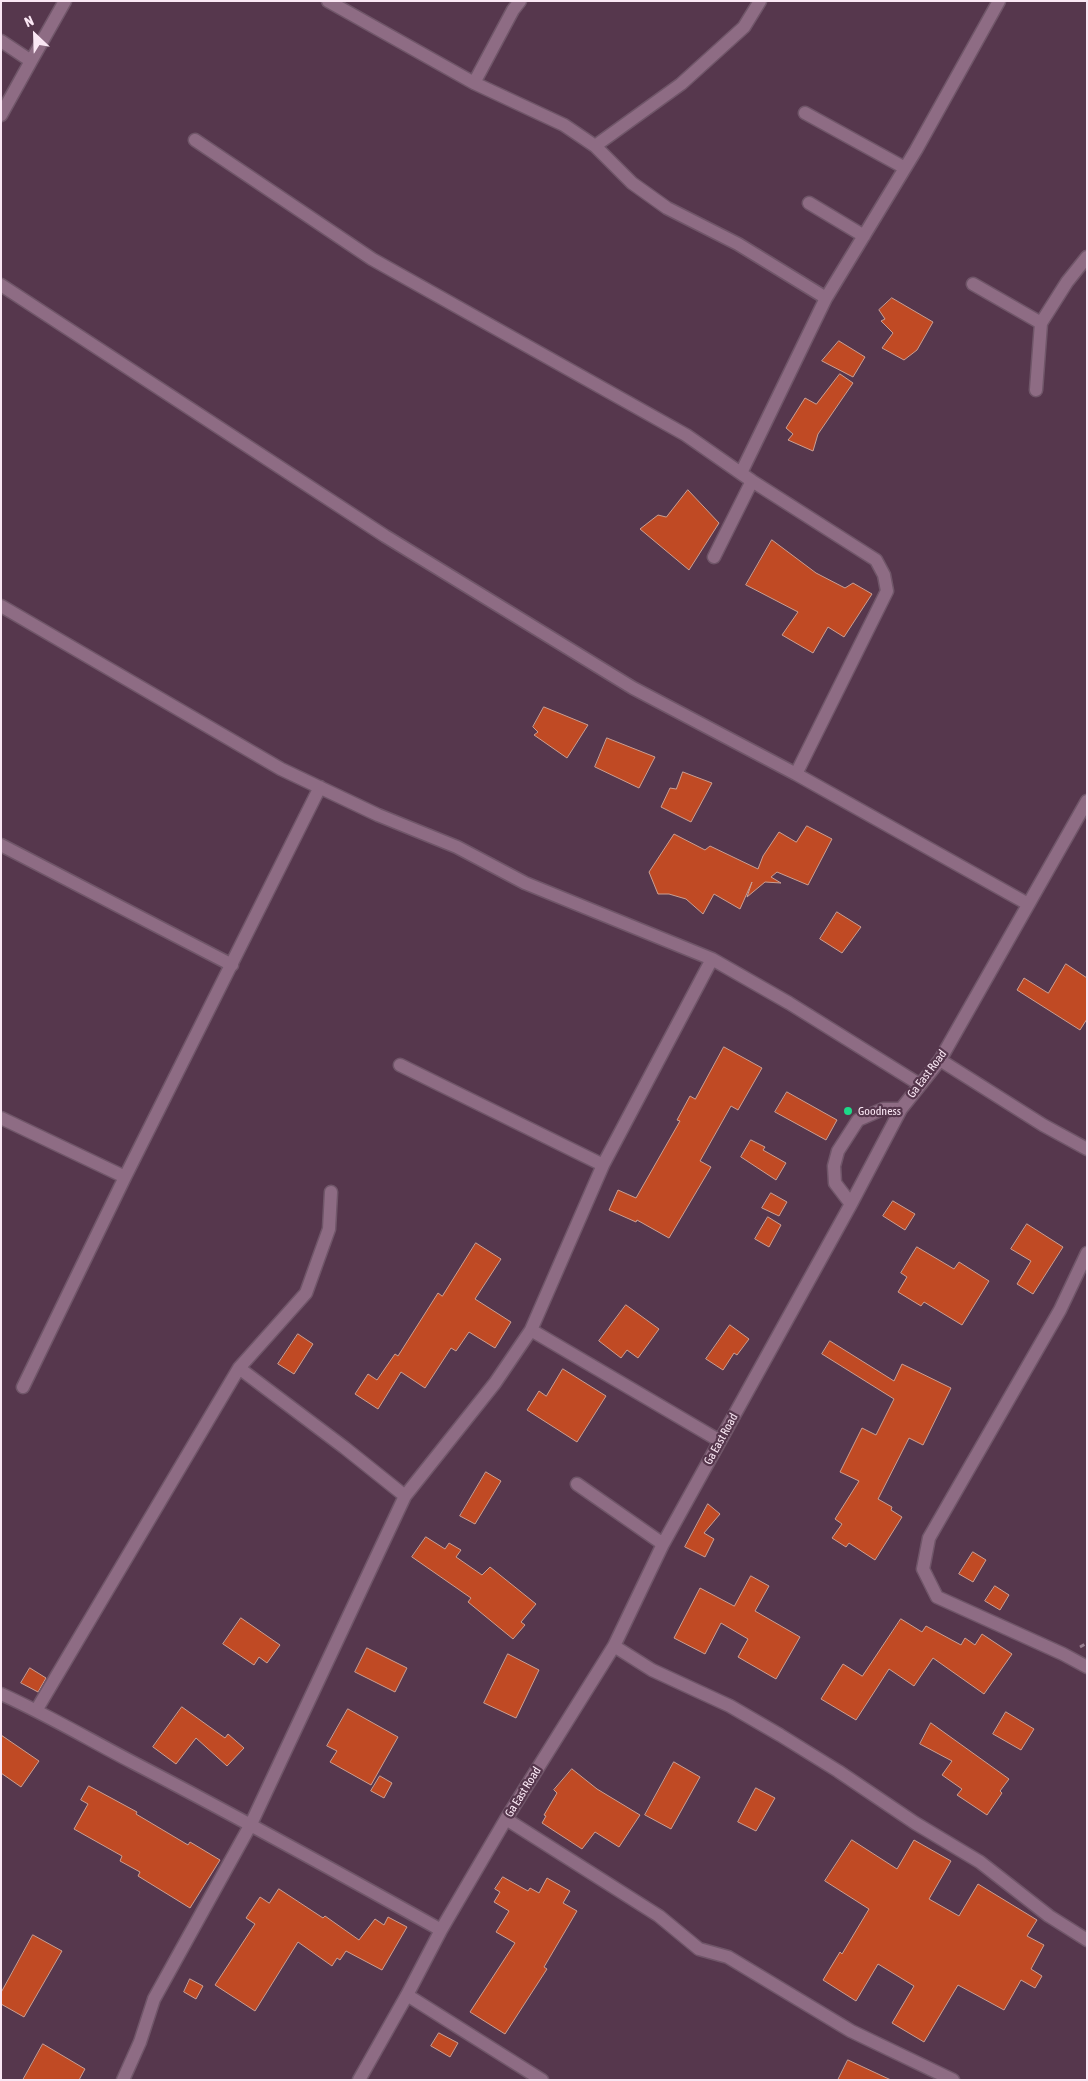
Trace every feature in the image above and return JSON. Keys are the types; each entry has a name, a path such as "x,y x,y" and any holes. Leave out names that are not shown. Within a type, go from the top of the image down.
{"street":[{"path":"1,116 65,1"},
{"path":"328,1 474,83 564,125 596,146 632,183 666,208 738,244 826,298"},
{"path":"474,83 513,10 520,1"},
{"path":"596,146 681,84 744,27 760,1"},
{"path":"714,557 826,298 905,168 998,1"},
{"path":"1,42 31,61"},
{"path":"805,113 905,168"},
{"path":"195,140 372,259 686,435 747,477 876,560 884,575 887,591 796,774"},
{"path":"809,203 864,236"},
{"path":"1036,390 1041,323 1067,282 1087,257"},
{"path":"973,284 1041,323"},
{"path":"1,286 393,541 633,688 796,774 1028,904"},
{"path":"1,606 281,769 378,814 457,847 526,883 712,959 789,1003 919,1084"},
{"path":"23,1386 320,787"},
{"name":"Ga East Road","path":"359,2080 407,1996 441,1930 506,1819 614,1646 663,1544 851,1204 901,1109 940,1060 1087,801"},
{"path":"1,845 232,965"},
{"path":"123,2080 140,2042 154,1999 251,1824 405,1496 495,1383 532,1330 603,1165 712,959"},
{"path":"940,1060 1044,1125 1087,1149"},
{"path":"400,1066 603,1165"},
{"path":"851,1204 836,1183 834,1166 838,1151 858,1120 883,1108 901,1109"},
{"path":"1,1118 125,1177"},
{"path":"37,1710 239,1368 306,1294 329,1229 330,1192"},
{"path":"1087,1254 1060,1310 929,1538 922,1569 937,1597 1063,1654 1087,1667"},
{"path":"532,1330 720,1441"},
{"path":"239,1368 405,1496"},
{"path":"577,1484 663,1544"},
{"path":"614,1646 652,1670 730,1706 830,1766 915,1823 980,1862 1049,1916 1087,1940"},
{"path":"1,1694 37,1710 251,1824 441,1930"},
{"path":"506,1819 659,1916 699,1949 728,1957 851,2031 952,2080"},
{"path":"407,1996 542,2080"}],"building":[{"path":"892,298 933,322 917,350 904,360 882,348 893,333 881,321 885,319 879,310"},
{"path":"839,341 865,357 853,377 822,361"},
{"path":"840,374 853,383 818,434 813,451 788,440 793,434 786,428 805,398 816,404"},
{"path":"688,490 719,523 689,570 640,529 658,515 666,517"},
{"path":"772,540 816,573 845,588 853,583 872,594 844,637 828,627 813,653 782,635 798,612 746,585"},
{"path":"544,707 588,725 567,758 534,735 538,732 533,727"},
{"path":"607,738 655,757 639,788 595,767"},
{"path":"683,772 712,783 691,822 661,807 670,788 676,789"},
{"path":"807,826 832,839 808,885 777,872 771,877 781,883 765,882 747,897 752,882 740,909 714,894 703,914 686,899 669,894 658,894 649,872 674,834 705,850 710,846 758,869 763,856 779,832 796,842"},
{"path":"837,912 861,927 842,953 820,939"},
{"path":"1066,964 1087,978 1087,1019 1080,1030 1017,990 1024,978 1048,993"},
{"path":"724,1047 762,1068 738,1110 731,1106 700,1161 711,1167 669,1238 637,1220 636,1222 609,1210 618,1190 636,1198 680,1121 677,1120 690,1096 695,1099"},
{"path":"787,1092 837,1120 826,1140 775,1112"},
{"path":"751,1140 765,1147 763,1150 786,1163 776,1180 741,1157"},
{"path":"771,1193 787,1202 779,1216 762,1208"},
{"path":"893,1201 915,1214 905,1230 883,1216"},
{"path":"768,1217 781,1225 769,1247 755,1239"},
{"path":"1027,1224 1063,1247 1033,1294 1017,1284 1031,1261 1011,1249"},
{"path":"476,1243 501,1259 475,1299 511,1322 495,1348 469,1332 456,1351 451,1348 425,1388 401,1372 378,1409 355,1394 368,1374 377,1380 395,1354 398,1356 438,1293 442,1296"},
{"path":"917,1247 954,1269 959,1262 989,1281 962,1325 924,1302 921,1306 898,1292 907,1277 901,1273"},
{"path":"626,1305 659,1329 638,1358 627,1350 621,1358 599,1341"},
{"path":"730,1325 749,1339 737,1355 734,1353 723,1370 706,1359"},
{"path":"298,1334 313,1344 294,1374 278,1364"},
{"path":"830,1341 894,1381 902,1364 951,1388 923,1445 909,1438 878,1499 892,1507 891,1510 902,1517 875,1560 849,1543 846,1547 832,1538 842,1524 835,1519 859,1481 840,1472 862,1428 876,1435 894,1399 822,1354"},
{"path":"563,1369 606,1396 577,1442 527,1410 539,1391 546,1396"},
{"path":"486,1472 501,1481 475,1524 460,1516"},
{"path":"708,1504 720,1514 704,1533 714,1539 705,1557 685,1547"},
{"path":"426,1537 445,1549 449,1543 461,1550 456,1557 482,1575 490,1567 536,1604 521,1622 525,1625 513,1639 468,1602 471,1598 412,1557"},
{"path":"973,1552 986,1560 973,1582 959,1574"},
{"path":"751,1576 769,1586 755,1611 800,1637 776,1679 738,1657 748,1639 721,1623 705,1654 674,1638 700,1588 734,1606"},
{"path":"995,1586 1009,1595 1000,1610 985,1601"},
{"path":"241,1618 280,1645 267,1663 259,1657 254,1665 223,1644"},
{"path":"901,1619 922,1632 926,1626 961,1645 965,1638 975,1645 982,1634 1012,1654 984,1694 933,1658 914,1686 889,1669 856,1720 821,1699 843,1664 862,1676"},
{"path":"367,1648 407,1668 395,1692 355,1672"},
{"path":"508,1654 539,1670 516,1718 484,1703"},
{"path":"30,1668 46,1678 38,1692 21,1683"},
{"path":"182,1707 225,1738 228,1734 244,1748 227,1766 196,1738 176,1764 153,1747"},
{"path":"348,1709 398,1737 371,1785 330,1762 337,1751 327,1746"},
{"path":"1006,1712 1034,1729 1021,1750 993,1734"},
{"path":"931,1723 1009,1779 987,1815 957,1795 962,1789 942,1775 952,1761 920,1744"},
{"path":"1,1735 39,1761 21,1787 1,1773"},
{"path":"674,1762 700,1777 671,1829 645,1815"},
{"path":"572,1769 597,1789 640,1815 619,1847 595,1832 582,1849 542,1823 546,1816 544,1815 557,1793 554,1790"},
{"path":"380,1776 392,1783 384,1798 371,1791"},
{"path":"89,1786 137,1812 136,1814 188,1845 190,1842 220,1860 190,1908 138,1876 140,1872 120,1861 122,1856 74,1829 88,1804 81,1800"},
{"path":"756,1788 775,1798 756,1831 738,1822"},
{"path":"852,1840 897,1869 914,1840 951,1861 929,1899 959,1916 978,1884 1037,1920 1027,1936 1044,1945 1031,1969 1042,1976 1035,1988 1021,1980 1004,2010 958,1985 924,2042 892,2023 914,1986 878,1964 856,2001 823,1980 840,1952 842,1954 869,1909 825,1881"},
{"path":"503,1877 528,1891 530,1888 539,1893 547,1878 570,1891 563,1903 577,1911 544,1967 547,1969 505,2034 470,2012 515,1943 496,1932 509,1911 494,1902 500,1892 495,1889"},
{"path":"279,1889 323,1918 325,1916 359,1940 375,1919 384,1925 388,1917 407,1927 382,1970 346,1951 340,1960 337,1958 332,1966 298,1942 255,2011 215,1985 255,1924 246,1918 260,1897 269,1903"},
{"path":"33,1935 62,1951 24,2017 1,2004 1,1993"},
{"path":"190,1979 203,1986 196,1999 184,1992"},
{"path":"439,2033 458,2043 450,2057 431,2046"},
{"path":"43,2044 85,2069 79,2080 23,2080"},
{"path":"848,2060 891,2080 838,2080"}],"place":[{"name":"Goodness","path":"848,1111"}]}
